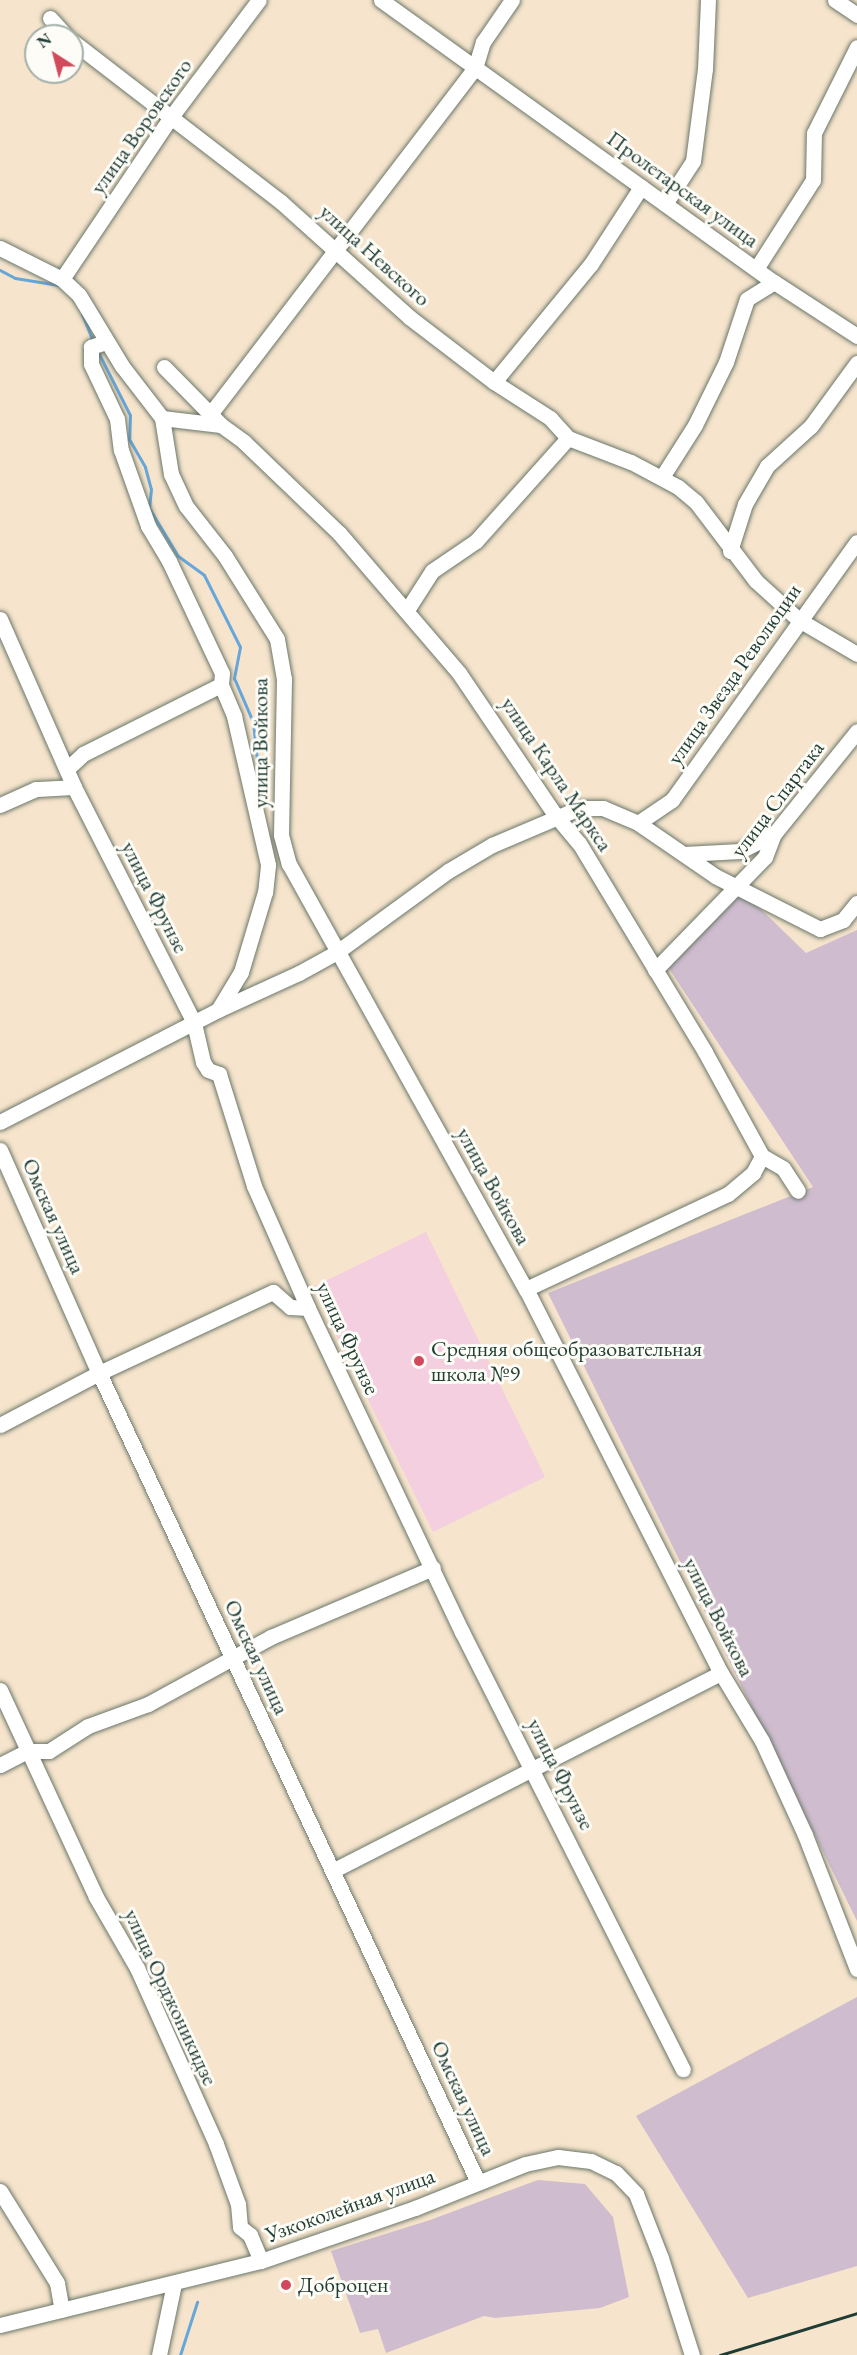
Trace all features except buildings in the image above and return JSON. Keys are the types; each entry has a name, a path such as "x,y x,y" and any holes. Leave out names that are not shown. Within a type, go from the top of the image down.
{"street":[{"name":"улица Воровского","path":"62,279 171,117 259,0"},
{"name":"Пролетарская улица","path":"381,0 774,282 857,336"},
{"path":"0,248 62,279 79,295 100,344 162,418 216,419 337,249 475,68 483,42 512,0"},
{"path":"665,204 693,161 705,69 708,0"},
{"path":"836,0 857,15"},
{"path":"50,18 55,24"},
{"path":"756,269 813,180 814,133 857,47"},
{"name":"улица Невского","path":"84,50 337,249 409,317 494,382 550,418 568,438 662,477 696,502 730,551 756,581 799,620 857,654"},
{"path":"494,382 591,264 641,187"},
{"path":"662,477 695,425 726,362 747,299 774,282"},
{"name":"улица Войкова","path":"100,344 92,364 117,419 121,450 148,526 196,614 222,673 221,685 234,716 268,865 265,892 242,972 218,1010"},
{"path":"730,551 745,504 767,466 811,426 857,363"},
{"name":"улица Карла Маркса","path":"164,367 216,419 244,442 339,533 407,610 493,720 556,816 579,843 762,1156 783,1168 798,1191"},
{"name":"улица Войкова","path":"162,418 171,474 186,506 225,556 277,639 284,679 281,835 289,864 526,1289 721,1673 762,1742 806,1835 857,1969"},
{"path":"407,610 432,571 476,541 568,438"},
{"name":"улица Звезда Революции","path":"638,823 672,800 857,542"},
{"name":"улица Фрунзе","path":"0,619 74,787 194,1023 203,1062 208,1070 219,1074 254,1186 308,1308 433,1568 683,2069"},
{"path":"68,769 83,754 221,685"},
{"name":"улица Спартака","path":"655,970 765,857 774,834 857,731"},
{"path":"0,805 36,789 74,787"},
{"path":"0,1122 218,1010 337,952 448,871 556,816 579,808 603,808 638,823 684,854 737,885 820,929 843,920 857,903"},
{"path":"684,854 740,850 774,834"},
{"name":"Омская улица","path":"0,1150 99,1373 334,1870 478,2182"},
{"path":"526,1289 728,1194 753,1173 762,1156"},
{"path":"0,1425 99,1373 273,1292 290,1307 308,1308"},
{"path":"0,1765 28,1751 49,1751 88,1726 148,1704 233,1660 271,1637 433,1568"},
{"path":"334,1870 535,1770 721,1673"},
{"name":"улица Орджоникидзе","path":"0,1690 96,1897 137,1968 216,2144 238,2204 240,2227 250,2235 261,2261"},
{"name":"Узкоколейная улица","path":"0,2325 261,2261 525,2163 558,2157 591,2161 616,2173 636,2194 661,2258 692,2355"},
{"path":"0,2191 57,2283 62,2310"},
{"path":"159,2355 174,2284"}],"shaded area":[{"path":"741,890 806,953 857,930 857,1921 548,1293 813,1187 668,967"},
{"name":"Средняя общеобразовательная школа №9","path":"426,1232 545,1477 433,1532 313,1287"},
{"path":"857,1997 857,2266 748,2298 636,2116"},
{"path":"538,2180 585,2184 613,2217 629,2297 600,2308 495,2318 484,2316 386,2353 378,2329 360,2333 331,2251 430,2220"}],"waterway":[{"path":"0,270 15,278 58,285"},
{"path":"82,314 93,341"},
{"path":"97,350 130,415 129,439 145,467 151,489 149,508 178,556 204,575 240,647 234,678 253,722 262,807"},
{"path":"180,2355 197,2302"}],"railway":[{"path":"720,2355 857,2313"}],"place":[{"name":"Средняя общеобразовательная школа №9","path":"419,1361"},
{"name":"Доброцен","path":"286,2285"}]}
